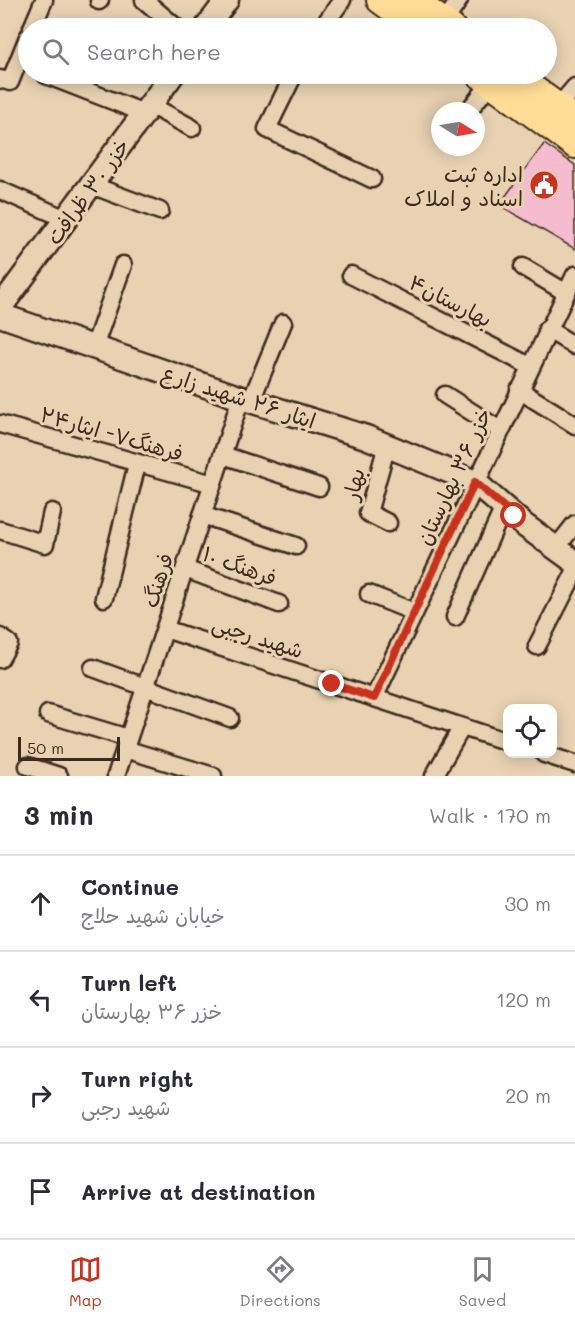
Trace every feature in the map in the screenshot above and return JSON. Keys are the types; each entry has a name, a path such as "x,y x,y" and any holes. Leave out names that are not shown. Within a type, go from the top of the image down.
{"main road":[{"path":"380,0 427,18"},
{"path":"502,84 575,145"},
{"path":"508,84 567,113"}],"street":[{"path":"36,18 44,0"},
{"path":"144,0 165,18"},
{"path":"214,18 227,0"},
{"path":"329,18 342,0"},
{"path":"451,18 459,0"},
{"path":"0,78 9,82 18,61"},
{"path":"73,84 147,109 192,128"},
{"name":"خزر ۳۰ ظرافت","path":"0,308 166,84"},
{"path":"289,84 267,129 372,179"},
{"path":"475,102 489,84"},
{"path":"567,113 575,87"},
{"path":"91,185 160,211"},
{"path":"0,190 66,219"},
{"path":"94,347 123,265"},
{"path":"523,267 565,292"},
{"name":"بهارستان۴","path":"351,275 530,366"},
{"name":"خزر ۳۶ بهارستان","path":"374,698 547,329 575,275"},
{"name":"ایثار ۲۶ شهید زارع","path":"0,315 387,446 475,482 575,562"},
{"name":"فرهنگ","path":"116,776 223,455 246,400 283,323"},
{"path":"547,329 575,346"},
{"path":"519,390 575,425"},
{"path":"445,395 500,430"},
{"name":"فرهنگ۷- ایثار۲۴","path":"0,424 213,484"},
{"name":"بهار","path":"387,446 368,513 387,523"},
{"path":"223,455 319,487"},
{"path":"104,598 137,464"},
{"path":"455,617 504,507"},
{"path":"0,530 45,544 52,512"},
{"path":"202,515 296,546"},
{"path":"556,548 575,524"},
{"name":"فرهنگ ۱۰","path":"184,569 279,604"},
{"path":"537,646 575,572"},
{"path":"369,594 414,612"},
{"name":"شهید رجبی","path":"165,629 503,741"},
{"path":"0,637 9,643 0,659"},
{"path":"93,668 230,717"},
{"path":"48,714 213,776"},
{"path":"434,776 462,727"},
{"path":"557,758 575,764"},
{"path":"28,766 59,776"}],"building":[{"name":"اداره ثبت اسناد و املاک","path":"544,144 575,165 575,249 499,205"}],"place":[{"name":"اداره ثبت اسناد و املاک","path":"544,185"}],"route":[{"path":"332,684 374,698 475,482 514,516"}]}
